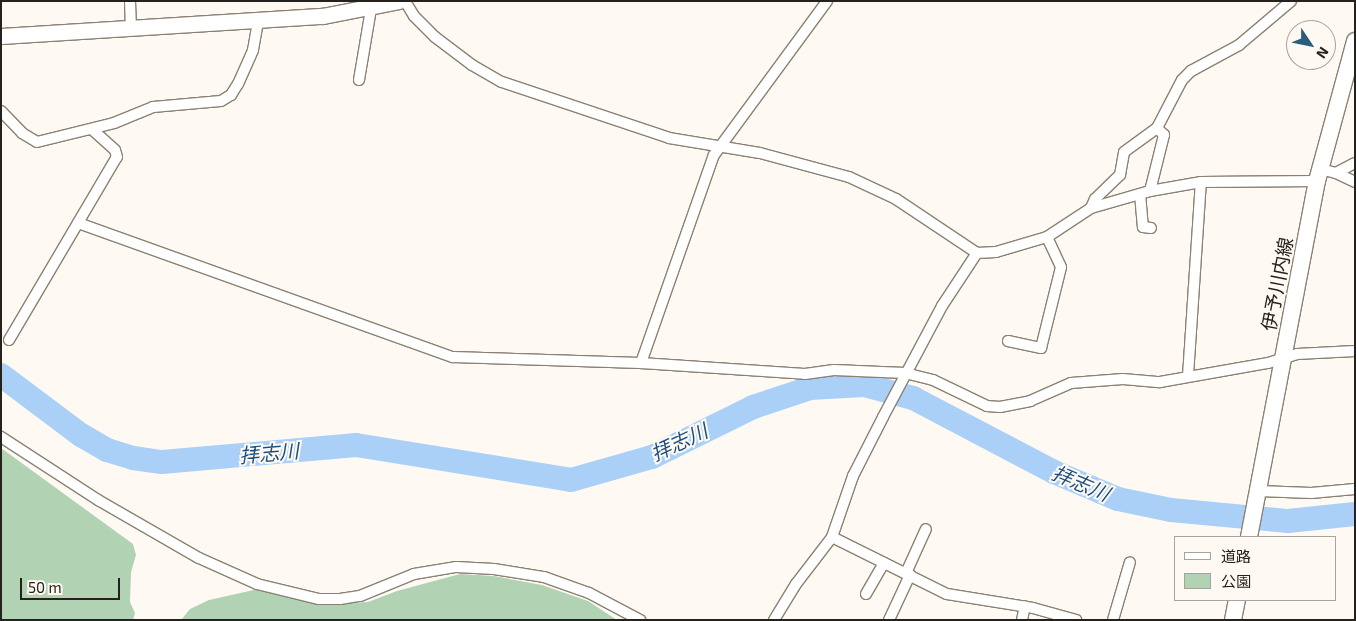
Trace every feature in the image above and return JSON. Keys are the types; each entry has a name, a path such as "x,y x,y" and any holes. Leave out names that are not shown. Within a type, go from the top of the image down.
{"main road":[{"path":"1,36 258,20 385,4"},
{"name":"伊予川内線","path":"1249,536 1318,175 1355,41"},
{"path":"1233,620 1237,601"}],"street":[{"path":"130,1 131,28"},
{"path":"405,1 423,27 448,48 502,82 693,145 722,146 794,160 850,177 896,199 977,253 996,252 1047,237 1091,208 1145,192 1201,182 1336,173 1355,163"},
{"path":"641,364 714,155 827,1"},
{"path":"1091,208 1095,199 1120,175 1127,146 1157,128 1182,80 1191,71 1239,45 1292,1"},
{"path":"359,80 385,4"},
{"path":"1,111 22,133 37,142 114,123 153,107 221,101 231,95 253,50 258,20"},
{"path":"9,340 117,157 115,150 92,128"},
{"path":"1151,228 1143,227 1145,192 1164,135 1157,128"},
{"path":"1336,173 1355,182"},
{"path":"1188,376 1201,182"},
{"path":"78,223 453,357 641,364 805,374 834,370 904,376 933,380 987,406 1000,407 1030,401 1071,383 1123,379 1160,382 1297,354 1355,351"},
{"path":"1008,341 1040,348 1061,267 1047,237"},
{"path":"774,620 796,584 832,537 853,476 882,416 942,306 977,253"},
{"path":"1,437 98,500 199,558 257,584 319,599 340,599 360,596 414,574 456,567 494,569 544,577 589,593 640,620"},
{"path":"1257,494 1311,493 1355,489"},
{"path":"889,620 926,529"},
{"path":"832,537 960,598 1025,606 1076,620"},
{"path":"1113,620 1130,562"},
{"path":"866,594 884,563"},
{"path":"1022,620 1025,606"}],"green space":[{"path":"1,448 133,544 136,555 131,572 130,602 135,613 133,620 1,620"},
{"path":"460,574 494,576 542,585 588,601 617,620 181,620 190,609 209,600 258,589 331,604 368,602 397,591"}],"waterway":[{"name":"拝志川","path":"1,375 81,435 107,450 133,458 162,462 356,445 571,480 652,457 753,407 810,388 864,385 913,398 1054,472 1118,499 1171,510 1288,521 1355,514"}]}
